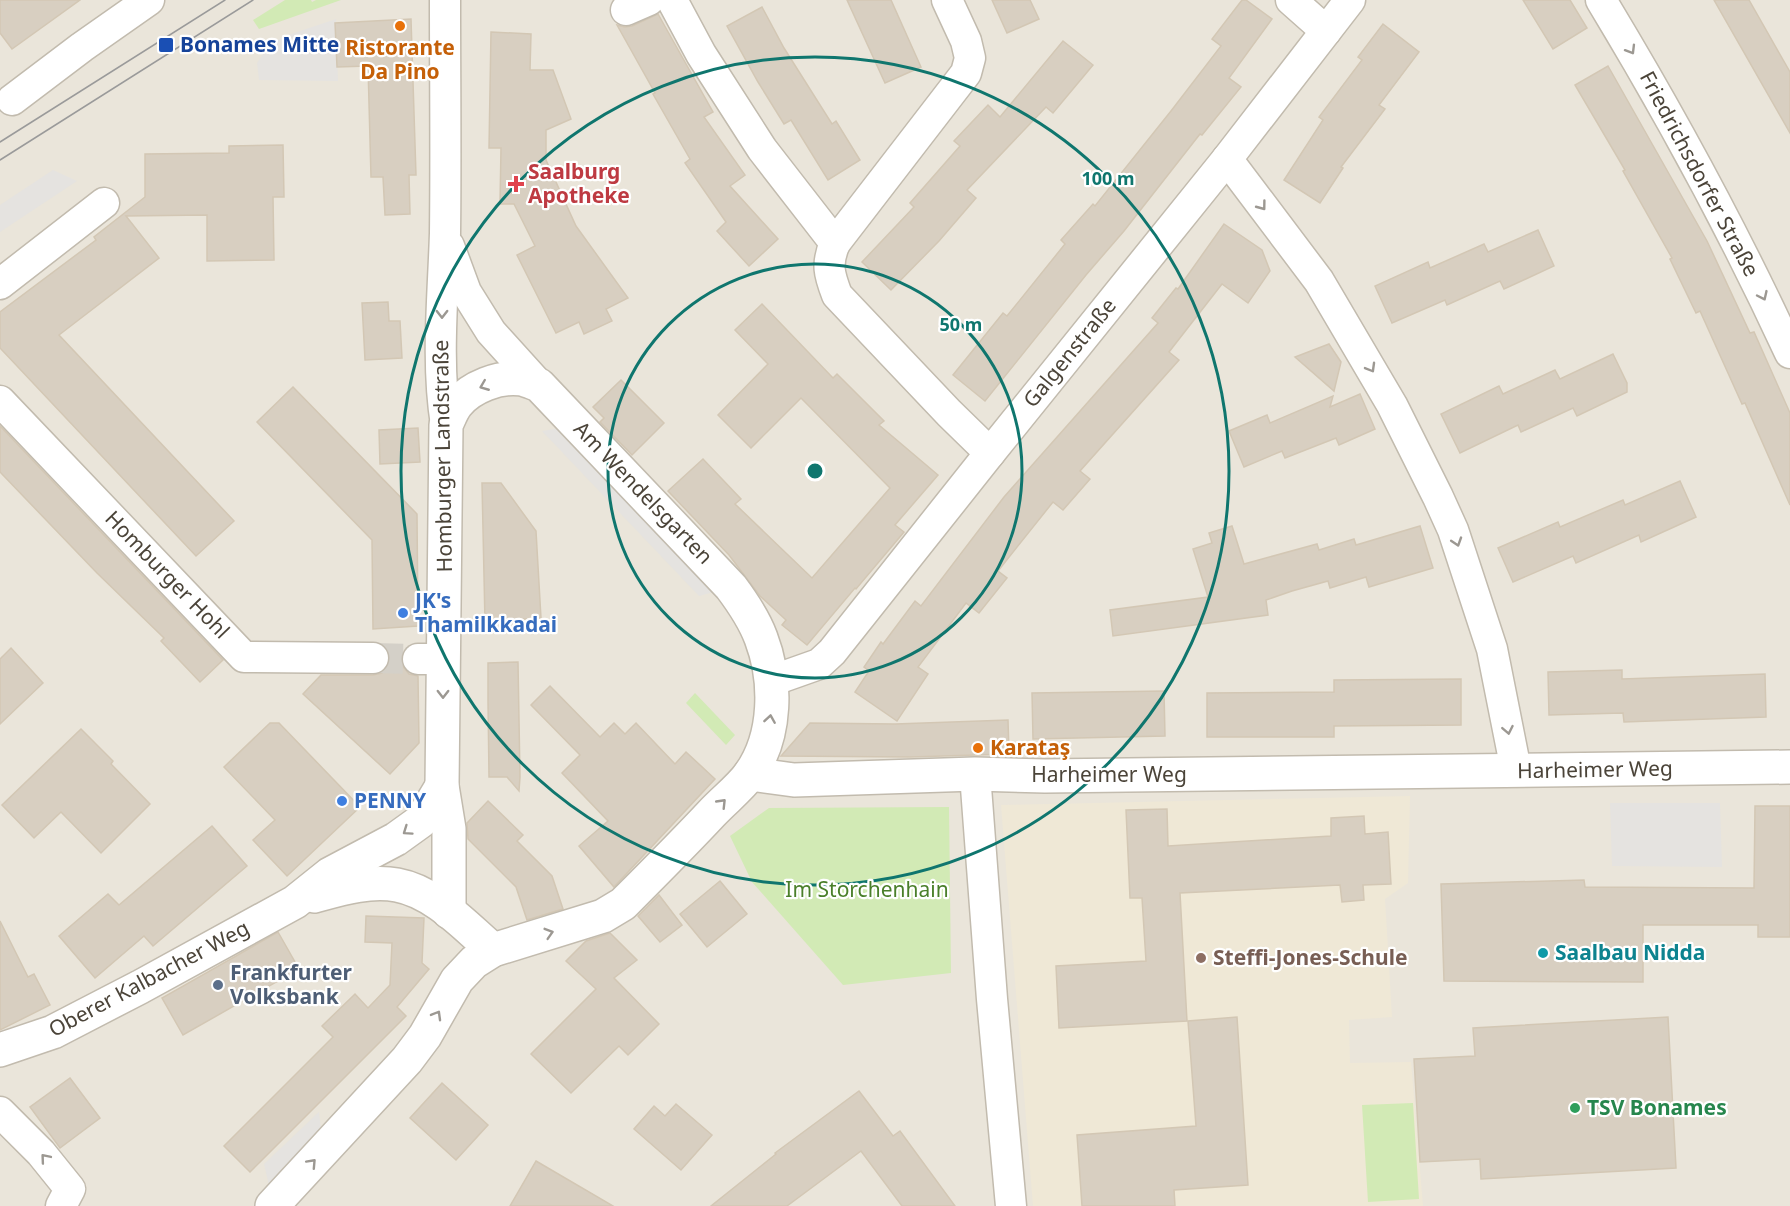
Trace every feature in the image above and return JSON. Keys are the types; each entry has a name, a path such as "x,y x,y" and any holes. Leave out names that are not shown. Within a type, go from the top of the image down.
{"street":[{"path":"12,100 149,0"},
{"name":"Homburger Landstraße","path":"445,0 445,235 441,365 442,399 446,425 430,659 442,786 449,829 449,912"},
{"path":"672,0 701,54 756,140 835,243"},
{"path":"947,0 966,41 970,58 966,73 835,243 829,259 831,279 837,295 990,453"},
{"path":"1291,0 1326,31"},
{"name":"Galgenstraße","path":"771,681 819,664 832,652 1227,159 1350,0"},
{"name":"Friedrichsdorfer Straße","path":"1601,0 1643,69 1698,168 1760,288 1790,353"},
{"path":"1227,159 1318,281 1392,405 1445,513 1453,530 1492,649 1516,770"},
{"path":"0,284 104,203"},
{"name":"Am Wendelsgarten","path":"445,235 466,292 491,332 731,587 749,612 761,636 768,659 771,681 771,714 764,746 750,774"},
{"path":"446,425 456,405 469,393 483,385 501,380 520,379 539,385"},
{"name":"Homburger Hohl","path":"0,400 244,657 373,658"},
{"name":"Harheimer Weg","path":"750,774 795,780 975,774 1068,776 1790,767"},
{"path":"276,1205 407,1060 425,1036 457,981 474,962 493,950 603,916 623,904 750,774"},
{"path":"975,774 1011,1206"},
{"name":"Oberer Kalbacher Weg","path":"0,1050 53,1032 295,902 330,874 396,839 421,821 442,786"},
{"name":"Oberer Kalbacher Weg","path":"295,902 349,887 397,885 431,899 493,950"},
{"path":"0,1112 41,1153 70,1189 61,1206"}],"shaded area":[{"path":"0,0 1790,0 1790,1206 0,1206"},
{"path":"336,19 338,81 259,80 257,63 266,50 282,37"},
{"path":"53,170 77,181 0,232 0,205"},
{"path":"566,427 721,590 699,596 542,431"},
{"name":"Steffi-Jones-Schule","path":"1410,796 1408,883 1385,899 1392,1017 1349,1020 1350,1063 1411,1062 1423,1206 1033,1206 1001,805"},
{"path":"1610,803 1720,803 1722,867 1612,866"},
{"path":"319,1112 322,1137 270,1190 264,1164"}],"green space":[{"path":"285,0 311,0 312,2 341,0 259,29 253,20"},
{"path":"695,693 735,735 726,745 686,703"},
{"name":"Im Storchenhain","path":"949,807 951,973 843,985 752,882 730,836 769,808"},
{"path":"1413,1103 1419,1199 1368,1202 1362,1105"}],"building":[{"path":"0,0 80,0 12,49 0,33"},
{"path":"847,0 891,0 921,67 885,83"},
{"path":"992,0 1030,0 1039,19 1007,33"},
{"path":"1242,0 1246,0 1272,19 1229,78 1241,87 1202,135 1200,134 985,401 953,375 1003,313 1007,316 1065,244 1061,240 1093,204 1095,206 1171,111 1221,46 1212,39"},
{"path":"1523,0 1570,0 1587,28 1553,49"},
{"path":"1714,0 1749,0 1790,72 1790,133"},
{"path":"762,7 784,48 832,124 836,121 860,160 828,180 791,120 784,124 727,26"},
{"path":"658,14 713,112 704,117 745,175 730,186 778,239 749,266 717,231 726,222 685,163 690,159 617,25 632,26"},
{"path":"411,19 416,175 409,175 410,214 385,215 383,177 371,177 368,66 337,67 335,23"},
{"path":"1383,24 1419,52 1379,105 1385,109 1341,167 1343,168 1320,203 1284,180 1323,120 1319,117 1362,60 1358,57"},
{"path":"491,32 531,34 530,70 553,70 571,119 546,130 546,160 576,226 628,298 606,309 612,321 584,334 579,322 556,333 517,255 535,246 514,204 500,204 501,148 489,148"},
{"path":"1063,41 1093,65 1053,113 1046,107 967,190 976,198 939,241 891,290 862,262 914,207 910,203 960,146 954,141 988,105 1000,117"},
{"path":"1608,66 1707,241 1750,333 1754,332 1790,413 1790,505 1745,403 1742,404 1700,311 1696,313 1670,259 1672,258 1623,171 1625,170 1575,85"},
{"path":"283,145 284,197 273,197 274,260 207,261 207,215 126,216 159,258 59,335 234,521 196,556 0,348 0,312 96,240 94,237 145,197 145,154 229,153 229,146"},
{"path":"1224,224 1262,250 1270,271 1248,303 1222,284 1169,352 1179,360 1080,471 1090,479 1063,510 1053,502 998,571 1007,578 979,613 966,603 918,667 928,674 897,721 855,692 869,671 864,667 881,642 883,644 915,601 921,606 1004,497 1158,323 1152,318 1176,288 1178,289"},
{"path":"1538,230 1554,266 1504,289 1500,281 1447,305 1445,300 1392,323 1375,286 1428,262 1430,268 1484,244 1488,252"},
{"path":"388,302 389,321 400,321 402,358 365,360 362,303"},
{"path":"762,304 833,378 837,374 884,421 879,425 938,475 895,525 904,532 807,645 782,625 786,620 760,596 729,555 668,491 703,459 741,499 735,504 812,578 890,488 801,398 751,448 718,415 768,364 735,330"},
{"path":"1329,344 1341,362 1334,391 1295,357"},
{"path":"1613,354 1627,383 1627,392 1577,416 1573,408 1521,432 1518,425 1460,453 1441,414 1499,386 1503,394 1555,370 1560,379"},
{"path":"621,380 664,423 632,455 600,422 604,418 593,407"},
{"path":"293,387 417,514 418,626 373,629 372,540 257,422"},
{"path":"1360,394 1375,429 1339,445 1336,438 1285,458 1282,451 1244,467 1229,431 1267,415 1270,423 1333,396 1330,407"},
{"path":"0,426 223,660 200,682 161,641 164,638 97,573 0,472"},
{"path":"418,428 420,462 380,464 379,430"},
{"path":"1680,481 1696,517 1641,542 1639,535 1576,563 1573,556 1513,582 1498,548 1558,522 1560,527 1623,500 1625,505"},
{"path":"482,483 501,483 536,531 541,618 485,622"},
{"path":"1232,526 1244,564 1317,544 1319,550 1354,539 1356,545 1420,526 1433,568 1369,587 1366,577 1330,588 1328,581 1292,591 1266,600 1268,615 1113,636 1110,610 1208,597 1193,549 1212,543 1209,533"},
{"path":"11,648 43,683 0,724 0,659"},
{"path":"518,662 519,791 507,777 489,777 488,701 488,663"},
{"path":"388,665 402,665 409,674 418,676 419,743 390,774 303,694 321,675 373,675 382,673"},
{"path":"1622,670 1622,679 1765,674 1766,717 1624,722 1623,713 1549,715 1548,672"},
{"path":"1461,679 1461,725 1334,726 1334,737 1207,737 1207,693 1334,692 1334,680"},
{"path":"550,686 600,737 614,723 625,734 636,723 675,764 686,752 715,779 614,887 579,846 608,821 562,773 580,755 531,705"},
{"path":"1164,691 1165,736 1033,739 1032,693"},
{"path":"1008,720 1009,754 910,757 781,756 810,723 895,724"},
{"path":"270,723 279,723 360,807 287,876 253,840 275,820 224,767"},
{"path":"81,729 113,761 111,764 150,804 101,853 61,812 34,838 2,805"},
{"path":"488,801 523,835 517,841 552,876 563,909 527,920 516,887 468,839 467,823"},
{"name":"Saalbau Nidda","path":"1755,806 1790,806 1790,937 1758,937 1758,925 1643,925 1643,982 1444,981 1441,884 1584,880 1585,887 1754,888"},
{"path":"1167,809 1168,846 1331,836 1331,818 1364,816 1365,834 1388,832 1391,884 1363,885 1364,900 1342,902 1340,885 1180,893 1187,1021 1059,1028 1056,966 1146,961 1142,898 1130,898 1126,810"},
{"path":"212,826 247,866 153,946 144,936 95,978 59,936 108,894 119,905"},
{"path":"720,881 747,914 707,947 680,914"},
{"path":"659,895 682,925 660,942 638,916"},
{"path":"366,916 424,918 422,963 429,969 397,1007 406,1016 250,1172 224,1146 333,1037 322,1026 355,994 368,1008 390,985 392,943 365,942"},
{"path":"0,921 28,977 34,974 50,1005 0,1030"},
{"path":"278,932 299,969 183,1035 162,998"},
{"path":"610,933 637,960 614,978 659,1024 628,1055 619,1046 571,1093 531,1054 596,989 566,961 586,941"},
{"path":"1237,1017 1248,1185 1174,1190 1175,1206 1082,1206 1077,1135 1196,1126 1188,1021"},
{"name":"TSV Bonames","path":"1668,1017 1676,1168 1481,1179 1480,1159 1420,1162 1414,1059 1475,1056 1473,1028"},
{"path":"70,1078 100,1118 60,1148 30,1107"},
{"path":"442,1083 488,1125 456,1160 410,1118"},
{"path":"859,1091 893,1136 900,1131 955,1206 902,1206 861,1151 787,1206 711,1206 775,1153"},
{"path":"676,1104 712,1135 681,1170 634,1129 654,1106 665,1116"},
{"path":"536,1161 613,1206 510,1206"}],"tunnel":[{"path":"373,658 418,659"}],"tram line":[{"path":"0,142 225,0"},
{"path":"0,160 253,0"}],"place":[{"name":"Ristorante Da Pino","path":"400,26"},
{"name":"Bonames Mitte","path":"166,45"},
{"name":"Saalburg Apotheke","path":"516,184"},
{"name":"JK's Thamilkkadai","path":"403,613"},
{"name":"Karataş","path":"978,748"},
{"name":"PENNY","path":"342,801"},
{"name":"Saalbau Nidda","path":"1543,953"},
{"name":"Steffi-Jones-Schule","path":"1201,958"},
{"name":"Frankfurter Volksbank","path":"218,985"},
{"name":"TSV Bonames","path":"1575,1108"}]}
